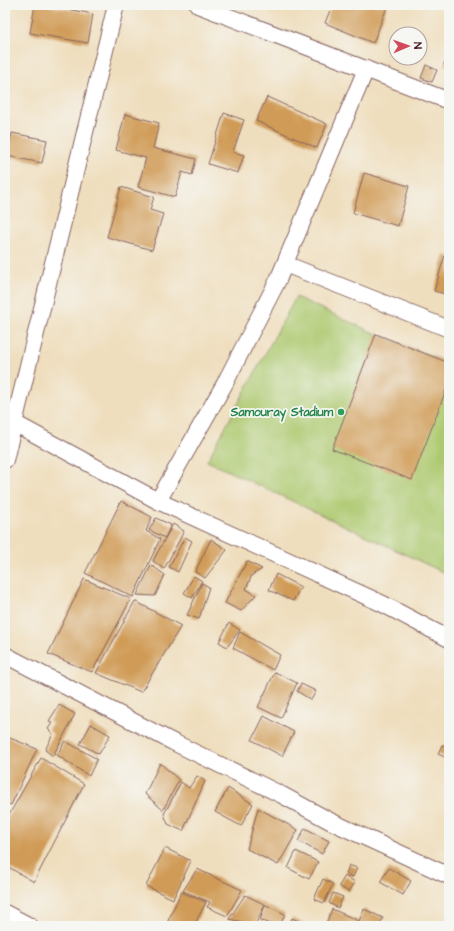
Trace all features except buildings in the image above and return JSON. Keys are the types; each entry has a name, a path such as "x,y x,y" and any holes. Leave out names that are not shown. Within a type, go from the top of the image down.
{"street":[{"path":"5,460 10,420 116,5"},
{"path":"198,5 449,101"},
{"path":"158,501 224,385 278,280 366,69"},
{"path":"285,264 449,328"},
{"path":"10,420 158,501 383,604 449,639"},
{"path":"5,655 173,742 282,795 330,821 449,876"},
{"path":"5,913 30,926"}],"green space":[{"name":"Samouray Stadium","path":"296,297 376,334 449,363 449,575 207,461"}],"place":[{"name":"Samouray Stadium","path":"341,412"}]}
